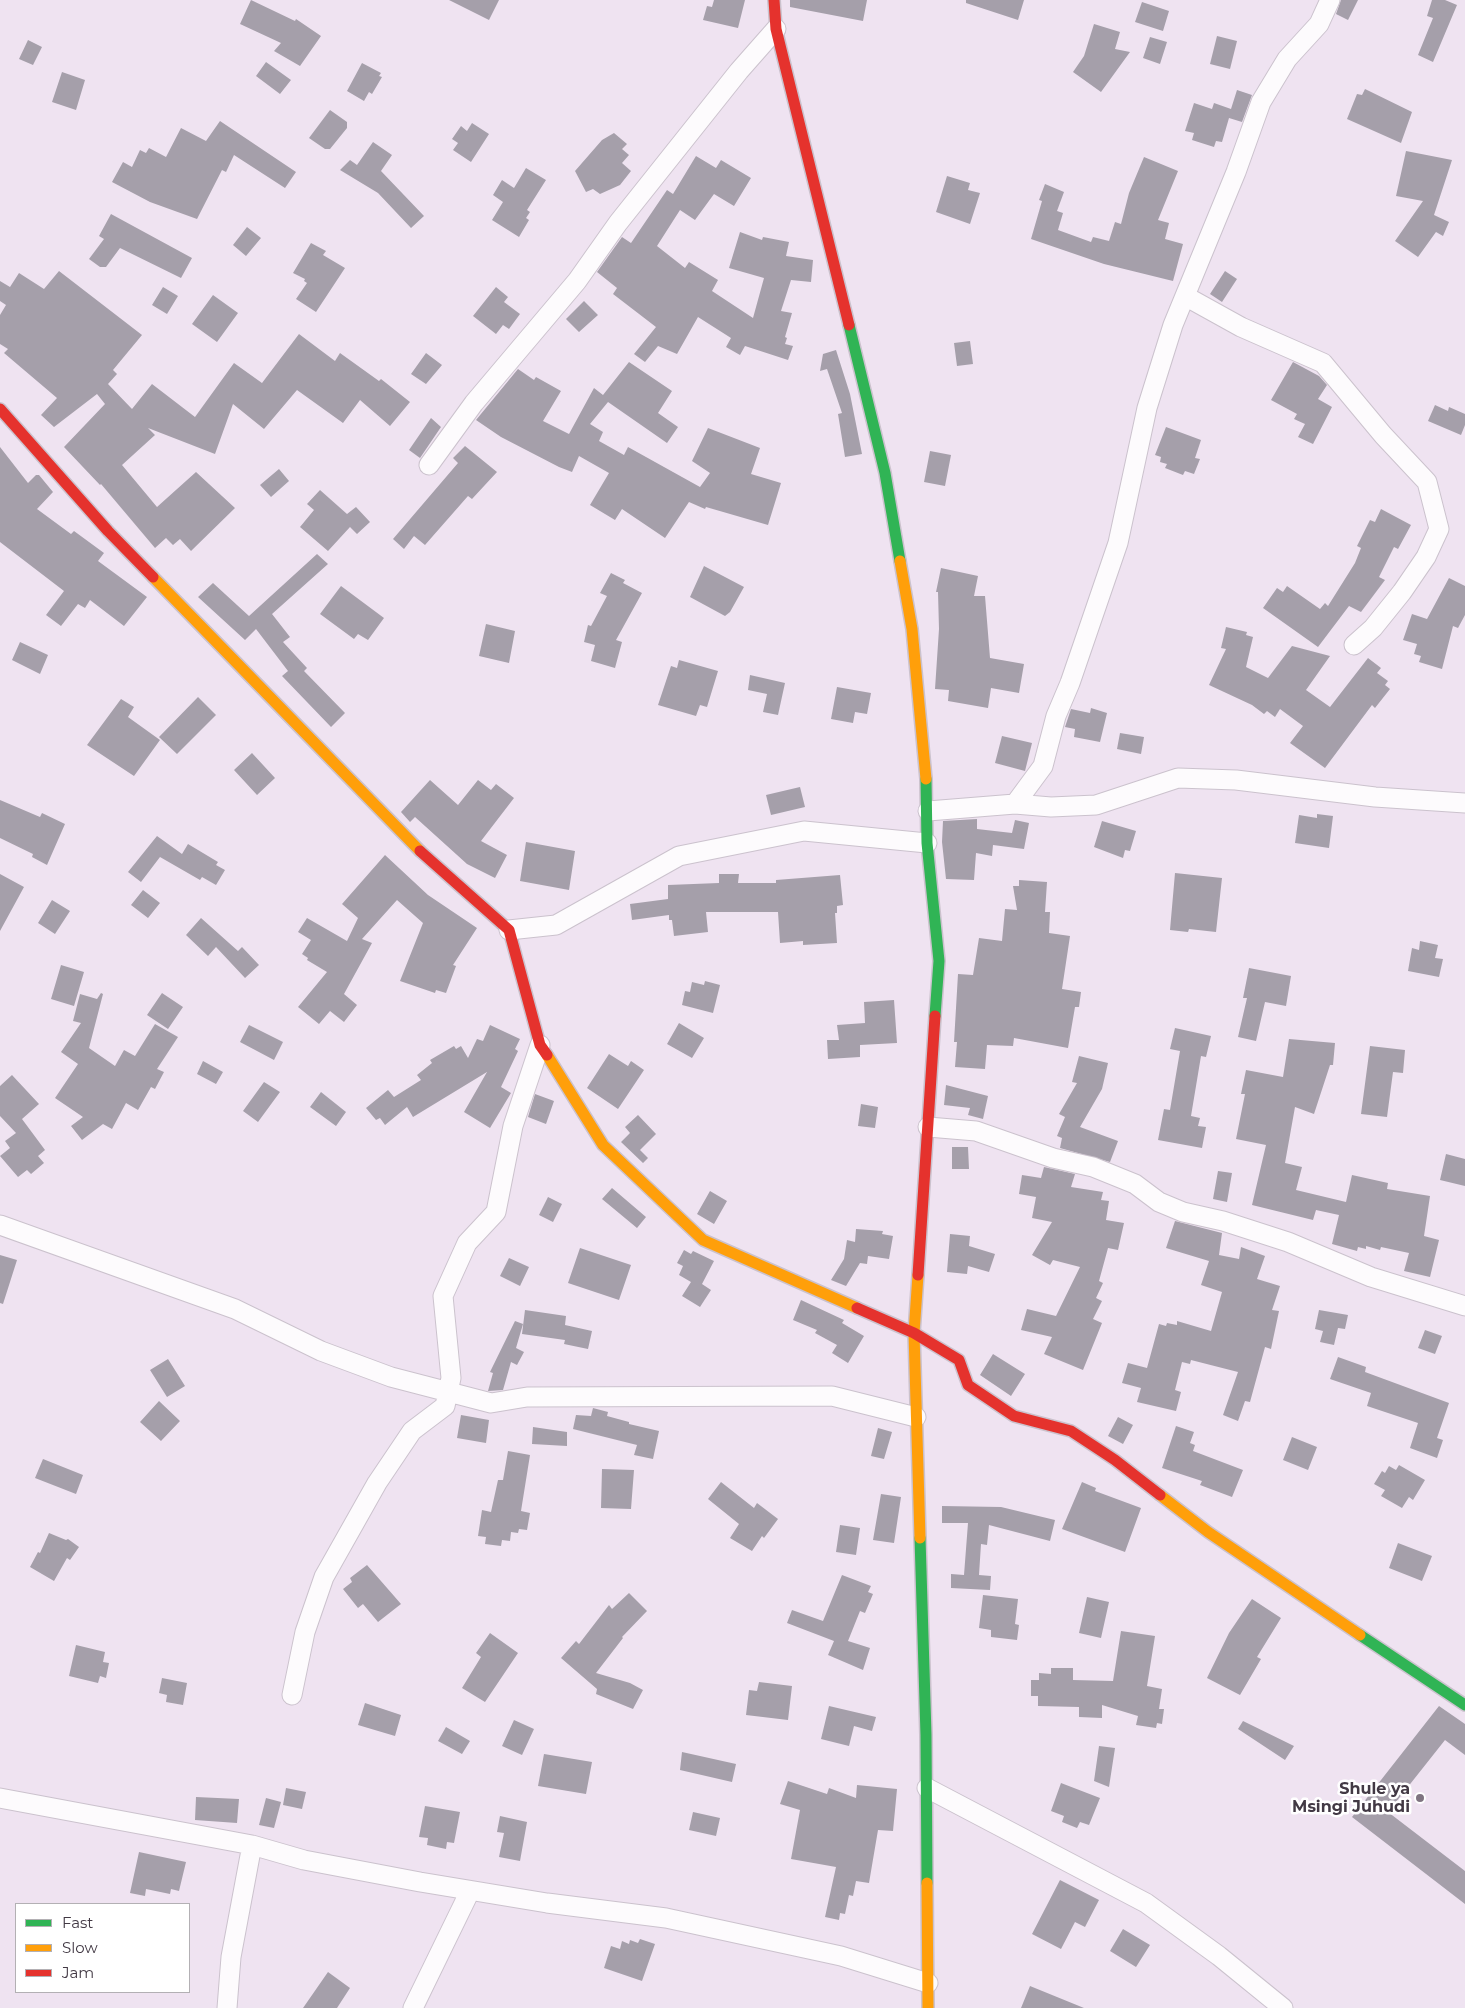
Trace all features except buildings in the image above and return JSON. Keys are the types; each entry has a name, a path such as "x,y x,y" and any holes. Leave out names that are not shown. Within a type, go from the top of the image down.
{"street":[{"path":"774,0 776,29 885,473 912,629 928,811 927,843 939,961 914,1333 927,1788 928,2008"},
{"path":"1015,804 1042,766 1056,716 1070,683 1118,543 1147,408 1173,325 1261,102 1287,59 1319,24 1330,0"},
{"path":"430,465 474,403 577,281 618,223 739,72 776,29"},
{"path":"1186,296 1241,327 1323,363 1383,435 1427,482 1439,529 1426,557 1402,592 1354,645"},
{"path":"0,409 108,531 402,835 509,930 540,1045 603,1145 703,1240 914,1333 959,1360 968,1385 1014,1416 1071,1431 1115,1460 1208,1532 1465,1705"},
{"path":"928,811 1015,804 1051,807 1096,804 1178,778 1236,780 1375,797 1465,803"},
{"path":"509,930 556,925 679,856 804,832 927,843"},
{"path":"292,1695 305,1632 324,1577 378,1483 412,1430 446,1406 451,1378 443,1296 467,1243 496,1212 513,1126 540,1045"},
{"path":"928,1127 976,1131 1053,1158 1093,1167 1135,1184 1159,1202 1183,1212 1222,1221 1288,1242 1371,1277 1465,1306"},
{"path":"0,1225 235,1309 321,1351 391,1377 491,1403 527,1396 832,1396 916,1417"},
{"path":"927,1788 1146,1903 1219,1956 1282,2008"},
{"path":"0,1798 252,1845 304,1860 470,1890 547,1903 666,1918 841,1956 928,1983"},
{"path":"227,2008 231,1957 252,1845"},
{"path":"413,2008 470,1890"}],"traffic: fast":[{"path":"849,325 885,473 900,561"},
{"path":"926,779 927,843 939,961 935,1016"},
{"path":"920,1538 926,1735 927,1883"},
{"path":"1360,1635 1465,1705"}],"traffic: slow":[{"path":"900,561 912,629 926,779"},
{"path":"153,577 420,851"},
{"path":"547,1055 603,1145 703,1240 857,1308"},
{"path":"918,1275 914,1333 920,1538"},
{"path":"1160,1495 1208,1532 1360,1635"},
{"path":"927,1883 928,2008"}],"traffic: jam":[{"path":"774,0 776,29 849,325"},
{"path":"0,409 108,531 153,577"},
{"path":"420,851 509,930 540,1045 547,1055"},
{"path":"918,1275 935,1016"},
{"path":"857,1308 914,1333 959,1360 968,1385 1014,1416 1071,1431 1115,1460 1160,1495"}],"place":[{"name":"Shule ya Msingi Juhudi","path":"1420,1798"}]}
